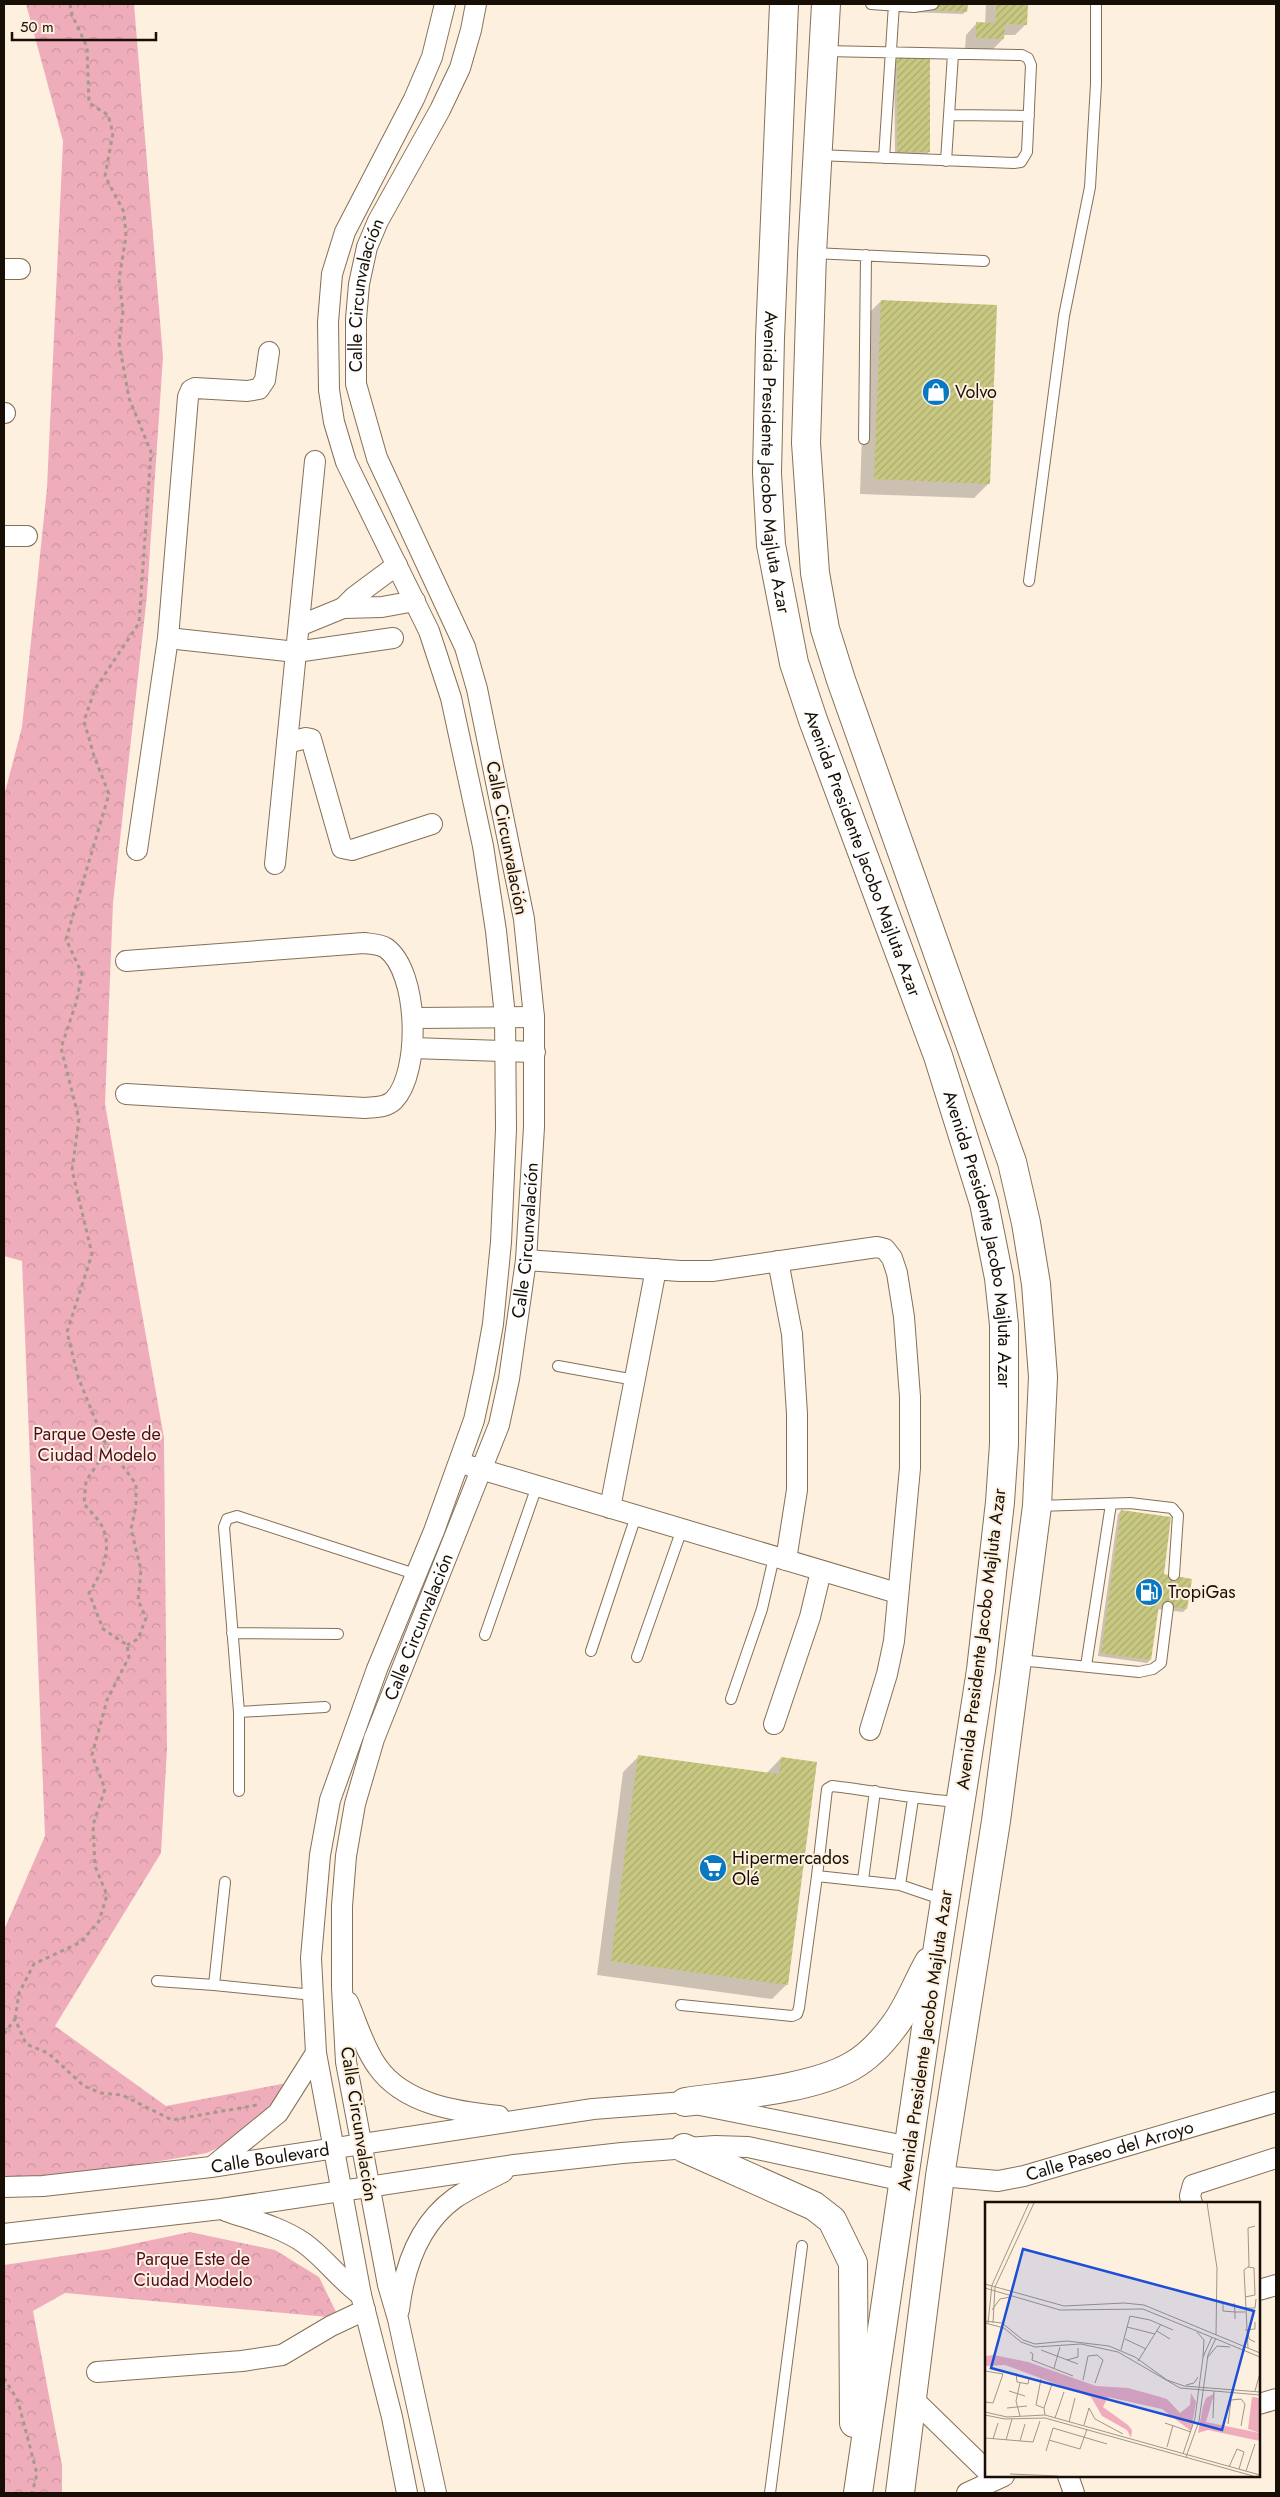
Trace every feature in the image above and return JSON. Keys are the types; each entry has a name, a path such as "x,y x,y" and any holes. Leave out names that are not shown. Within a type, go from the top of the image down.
{"main road":[{"path":"765,4 781,73"},
{"name":"Avenida Presidente Jacobo Majluta Azar","path":"784,4 770,338 767,473 771,545 794,663 810,712 938,1056 984,1203 999,1278 1004,1325 1004,1434 999,1520 981,1670 938,1946 858,2493"},
{"name":"Avenida Presidente Jacobo Majluta Azar","path":"826,4 812,253 806,443 816,573 825,629 886,814 1012,1162 1026,1223 1038,1302 1042,1377 1037,1506 1018,1660 996,1821 940,2176 900,2493"},
{"path":"684,2102 804,2083 825,2078 854,2066 878,2045 895,2024 938,1946"},
{"path":"684,2148 814,2206 832,2220 840,2233 853,2263 854,2438 858,2493"}],"street":[{"name":"Calle Circunvalación","path":"407,2493 392,2417 363,2302 316,2053 311,1958 320,1855 330,1800 352,1732 434,1531 474,1420 484,1374 498,1284 506,1129 505,1016 496,930 483,846 451,698 435,648 415,601 346,462 334,422 329,390 328,322 332,274 345,232 414,99 432,57 445,4"},
{"name":"Calle Circunvalación","path":"436,2493 398,2319 388,2285 346,2062 342,1988 342,1906 346,1856 355,1804 374,1739 482,1470 499,1425 507,1388 526,1260 534,1127 534,1017 524,919 477,689 465,648 377,458 356,384 356,319 359,284 367,247 378,221 440,110 460,68 476,4"},
{"path":"137,850 168,638 188,397 191,390 195,388 247,391 259,389 265,380 269,352"},
{"path":"275,864 315,461"},
{"path":"4,536 27,536"},
{"path":"343,608 354,596 397,565"},
{"path":"298,626 343,608 382,607 415,601"},
{"path":"168,638 296,652 393,638"},
{"path":"287,743 306,738 311,740 342,848 352,850 432,824"},
{"path":"126,961 364,943 382,945 388,949 403,973 414,1018 412,1048 401,1091 393,1101 383,1107 365,1108 126,1094"},
{"path":"414,1018 534,1017"},
{"path":"412,1048 535,1052"},
{"path":"526,1260 656,1270 712,1271 877,1247 885,1249 892,1258 897,1273 904,1317 910,1397 910,1468 894,1641 887,1674 870,1730"},
{"path":"778,1261 792,1334 797,1414 797,1490 780,1559"},
{"path":"610,1508 656,1270"},
{"path":"458,1463 897,1593"},
{"path":"774,1724 810,1617 821,1571"},
{"path":"342,1988 377,2066 396,2085 420,2100 445,2108 475,2114 526,2119"},
{"path":"211,2167 278,2113 316,2053"},
{"name":"Calle Boulevard","path":"4,2187 42,2186 211,2167 526,2119 630,2105 684,2102 910,2147"},
{"name":"Calle Paseo del Arroyo","path":"940,2176 998,2181 1024,2176 1276,2102"},
{"path":"4,2234 222,2209 514,2165 715,2146 748,2147 904,2181"},
{"path":"1192,2202 1190,2196 1193,2185 1276,2158"},
{"path":"398,2319 402,2283 413,2254 429,2223 455,2199 514,2165"},
{"path":"97,2372 242,2361 282,2355 363,2302 304,2243 269,2226 222,2209"},
{"path":"1260,2290 1276,2285"},
{"path":"912,2398 985,2467"},
{"path":"1260,2404 1276,2399"},
{"path":"968,2493 991,2477"}],"lane":[{"path":"871,4 894,4 914,7 934,4"},
{"path":"884,158 894,4"},
{"path":"1029,581 1064,316 1090,187 1096,84 1096,4"},
{"path":"818,155 946,161 1021,162 1027,152 1029,116 1031,65 1028,58 1022,55 823,51"},
{"path":"946,161 953,54"},
{"path":"949,115 1029,116"},
{"path":"812,253 984,261"},
{"path":"864,439 866,255"},
{"path":"558,1366 635,1380"},
{"path":"485,1635 537,1486"},
{"path":"1037,1506 1130,1503 1172,1508 1178,1514 1174,1575"},
{"path":"1086,1666 1111,1504"},
{"path":"239,1791 239,1712 224,1527 227,1519 237,1516 415,1574"},
{"path":"591,1650 636,1516"},
{"path":"637,1657 682,1529"},
{"path":"731,1698 780,1559"},
{"path":"1018,1660 1139,1672 1153,1669 1161,1663 1168,1607"},
{"path":"232,1632 338,1634"},
{"path":"239,1712 325,1708"},
{"path":"681,2005 792,2016 797,2014 817,1876 827,1789 832,1786 875,1791 913,1799 960,1802"},
{"path":"864,1880 875,1791"},
{"path":"900,1885 913,1799"},
{"path":"817,1876 900,1885 945,1900"},
{"path":"214,1985 225,1882"},
{"path":"157,1981 313,1995"},
{"path":"770,2493 802,2246"}],"path":[{"path":"70,4 72,15 87,47 89,104 108,115 113,134 105,176 124,212 126,236 119,279 123,311 119,343 129,398 151,452 139,623 95,689 84,721 94,756 109,794 66,940 82,974 76,1003 60,1048 79,1119 72,1170 92,1254 67,1332 78,1377 104,1441 136,1484 136,1506 131,1529 141,1570 138,1600 146,1618 138,1639 127,1645"},
{"path":"4,2034 15,2019 20,1993 34,1964 81,1942 98,1921 107,1896 95,1866 93,1825 105,1789 92,1755 107,1700 129,1657 127,1645 103,1629 89,1593 102,1574 107,1548 102,1527 84,1504 86,1481 102,1457 104,1441"},
{"path":"15,2019 26,2044 48,2053 84,2086 101,2094 122,2095 172,2120 255,2104 278,2113"},
{"path":"4,2378 18,2401 37,2474 32,2493"}],"green space":[{"name":"Parque Oeste de Ciudad Modelo","path":"26,4 134,4 163,357 147,595 113,903 105,1104 164,1438 167,1749 161,1853 55,2026 166,2106 287,2083 270,2123 207,2153 44,2181 4,2182 4,1930 45,1836 22,1261 4,1256 4,796 22,727 47,488 63,141"},
{"name":"Parque Este de Ciudad Modelo","path":"190,2232 275,2250 319,2277 339,2318 65,2293 33,2311 62,2465 62,2493 4,2493 4,2265 109,2249"}],"building":[{"path":"910,4 968,4 967,12 910,9"},
{"path":"996,4 1028,4 1027,25 1005,24 1004,39 976,38 976,22 996,23"},
{"path":"897,57 930,57 930,152 897,152"},
{"name":"Volvo","path":"881,300 997,305 990,484 874,479"},
{"name":"TropiGas","path":"1121,1510 1171,1517 1164,1574 1192,1579 1187,1609 1159,1605 1151,1660 1101,1653"},
{"name":"Hipermercados Olé","path":"638,1755 779,1774 781,1757 817,1762 788,1985 611,1961"}],"place":[{"name":"Volvo","path":"936,392"},
{"name":"TropiGas","path":"1149,1592"},
{"name":"Hipermercados Olé","path":"713,1868"}]}
